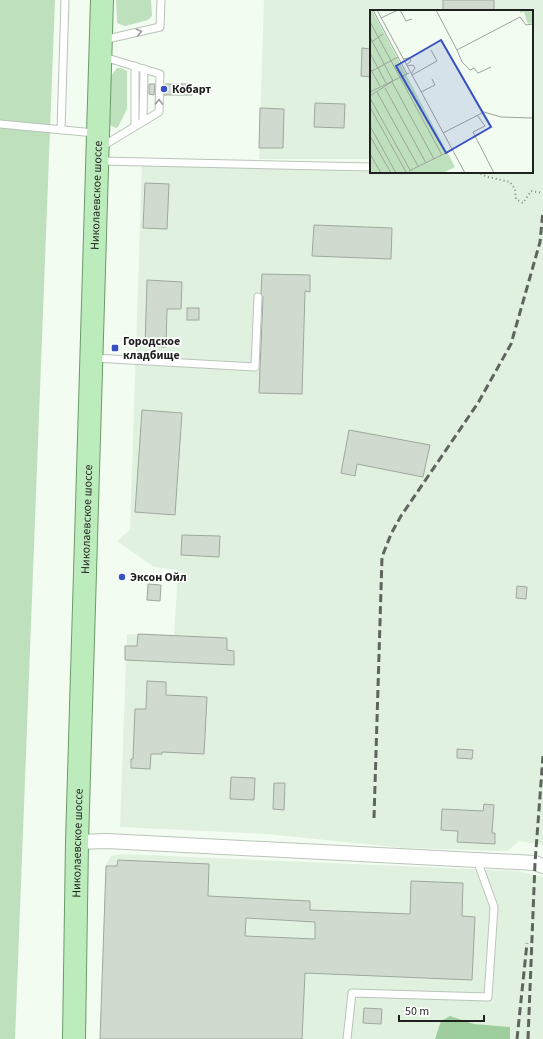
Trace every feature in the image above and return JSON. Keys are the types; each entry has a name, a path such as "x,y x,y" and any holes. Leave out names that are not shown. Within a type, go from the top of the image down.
{"main road":[{"name":"Николаевское шоссе","path":"74,1039 77,842 102,0"}],"street":[{"path":"77,842 107,841 477,860 535,863 543,866"}],"lane":[{"path":"61,130 65,0"},
{"path":"100,48 160,27 161,0"},
{"path":"98,148 159,112 160,74 144,70 100,48"},
{"path":"135,66 135,125"},
{"path":"142,121 144,70"},
{"path":"0,124 61,130 98,148 370,167"},
{"path":"92,358 255,367 258,297"},
{"path":"347,1039 352,994 488,997 494,907 477,860"}],"path":[{"path":"479,173 488,177 510,182 515,189 516,199 523,202 531,191 543,193"}],"shaded area":[{"path":"264,0 543,0 543,845 519,841 507,851 404,848 267,834 120,827 127,634 174,636 178,570 154,567 117,541 130,530 142,164 370,173 533,173 533,10 370,10 370,159 259,159"},
{"path":"122,854 518,871 543,877 543,1039 103,1039 106,864 111,856"}],"green space":[{"path":"0,0 55,0 15,1039 0,1039"},
{"path":"116,0 151,0 152,16 148,20 125,26 117,23"},
{"path":"117,68 127,71 127,109 118,127 116,128 110,125 111,76"},
{"path":"450,1016 474,1024 510,1027 510,1039 435,1039 441,1021"}],"building":[{"path":"443,0 494,0 494,10 443,10"},
{"path":"362,48 370,49 370,77 361,76"},
{"path":"149,84 155,84 154,95 149,94"},
{"path":"165,84 192,84 192,95 164,95"},
{"path":"315,103 345,104 344,128 314,127"},
{"path":"260,108 284,109 283,148 259,148"},
{"path":"145,183 169,184 167,229 143,228"},
{"path":"314,225 392,228 391,259 312,256"},
{"path":"262,274 310,275 310,292 305,291 302,394 259,393 263,297 261,294"},
{"path":"147,280 182,282 181,309 167,309 166,347 145,346"},
{"path":"187,308 199,308 199,320 187,320"},
{"path":"142,410 182,413 175,515 135,512"},
{"path":"349,430 430,445 423,477 357,464 355,476 341,473"},
{"path":"182,535 220,536 219,557 181,555"},
{"path":"148,584 161,585 160,601 147,600"},
{"path":"517,586 527,587 526,599 516,598"},
{"path":"138,634 227,638 227,650 234,651 234,665 125,660 125,646 137,646"},
{"path":"147,681 166,682 166,695 207,697 204,754 162,752 162,754 151,754 150,769 131,768 131,759 133,759 135,709 146,709"},
{"path":"457,749 473,750 472,759 457,758"},
{"path":"231,777 255,778 254,800 230,799"},
{"path":"274,783 285,783 284,810 273,809"},
{"path":"484,804 494,805 492,833 495,833 495,844 457,842 458,831 441,830 442,809 483,811"},
{"path":"118,860 209,864 208,896 310,901 310,910 410,914 411,881 463,883 462,916 475,917 472,980 305,973 302,1039 100,1039 106,866 117,866","holes":["246,918 315,922 315,939 245,936"]},
{"path":"364,1008 382,1009 381,1024 363,1023"}],"railway":[{"path":"374,818 382,557 391,534 401,516 478,403 511,344 540,242 543,211"},
{"path":"528,1039 535,863 543,756"},
{"path":"517,1039 527,943"}],"place":[{"name":"Кобарт","path":"164,89"},
{"name":"Городское кладбище","path":"115,348"},
{"name":"Эксон Ойл","path":"122,577"}]}
